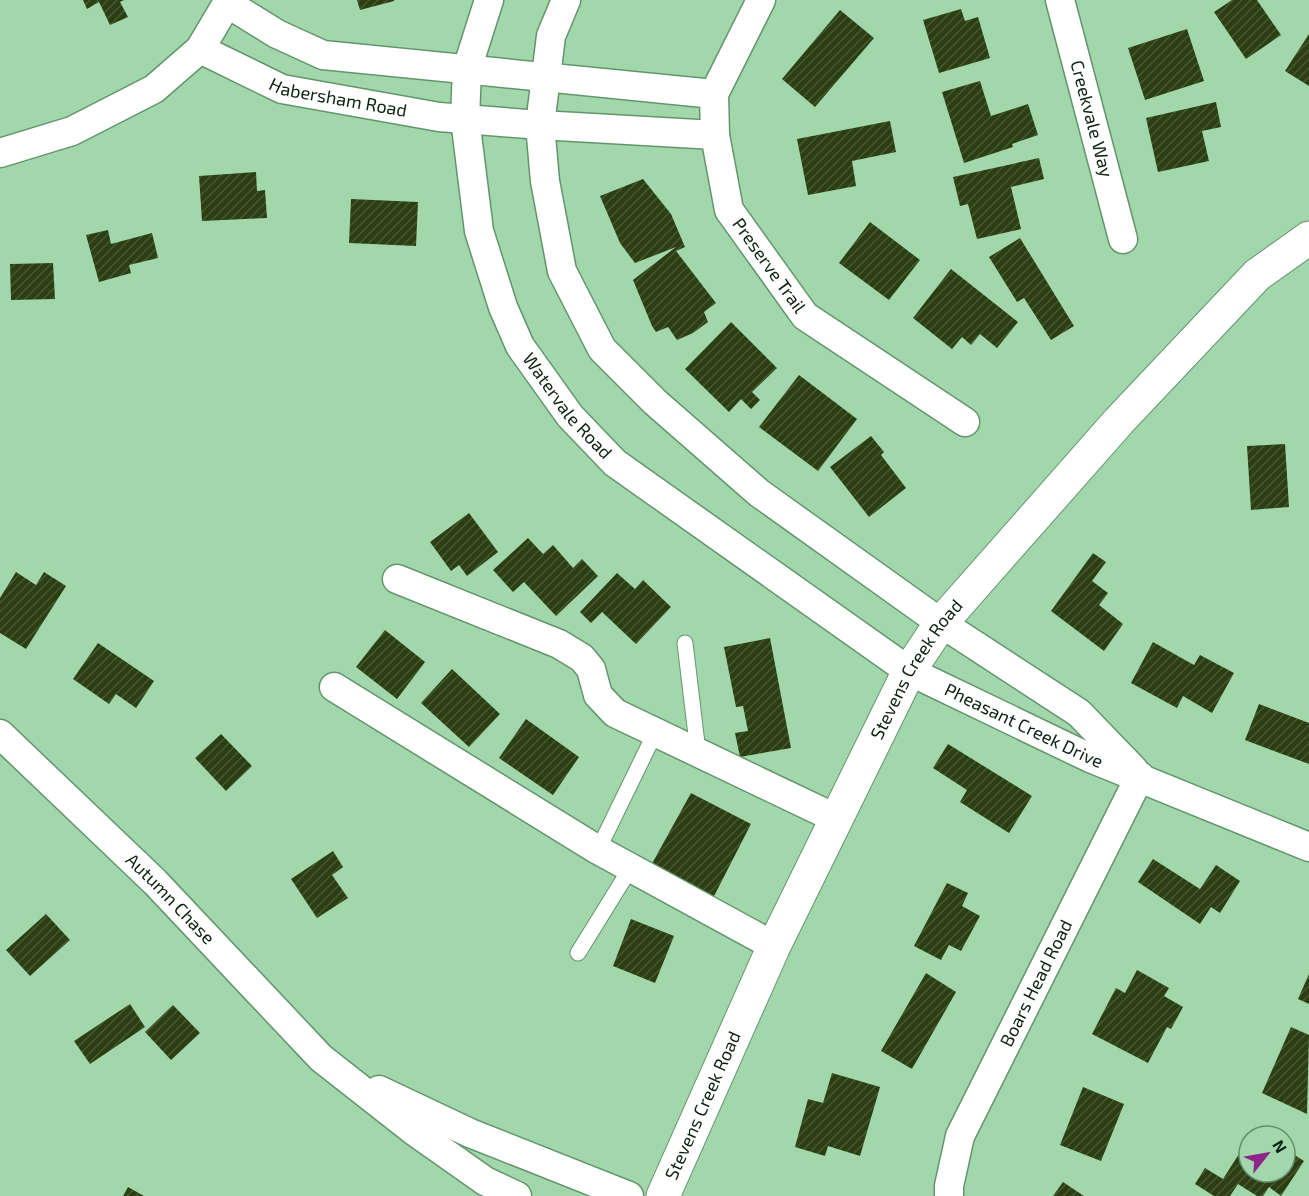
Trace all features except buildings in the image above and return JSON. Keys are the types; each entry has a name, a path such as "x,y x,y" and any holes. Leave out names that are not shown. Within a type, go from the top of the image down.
{"street":[{"name":"Watervale Road","path":"489,0 467,69 465,119 479,231 503,307 520,346 570,416 615,463 909,670"},
{"path":"566,0 551,36 540,125 545,181 562,271 602,349 655,402 759,493 942,623"},
{"name":"Preserve Trail","path":"761,0 714,94 715,135 729,210 805,316 965,422"},
{"name":"Creekvale Way","path":"1060,0 1123,239"},
{"name":"Habersham Road","path":"228,2 277,34 329,56 714,94"},
{"path":"0,153 72,131 154,89 200,49 228,2"},
{"name":"Habersham Road","path":"200,49 282,89 465,119 715,135"},
{"path":"318,95 329,56"},
{"name":"Stevens Creek Road","path":"663,1196 774,946 909,670 942,623 1119,421 1257,275 1309,238"},
{"path":"396,579 559,644 582,658 591,669 598,695 615,713 835,818"},
{"name":"Pheasant Creek Drive","path":"942,623 1079,714 1140,776"},
{"name":"Pheasant Creek Drive","path":"909,670 1090,758 1140,776 1309,847"},
{"path":"334,687 630,869 774,946"},
{"path":"1017,723 1038,688"},
{"name":"Autumn Chase","path":"0,734 155,882 334,1068 414,1131 484,1181 517,1196"},
{"name":"Boars Head Road","path":"949,1196 949,1185 960,1136 1140,776"},
{"name":"Autumn Chase","path":"334,1068 470,1132 629,1196"}],"lane":[{"path":"685,643 698,752"},
{"path":"598,850 655,733"},
{"path":"578,953 630,869"}]}
